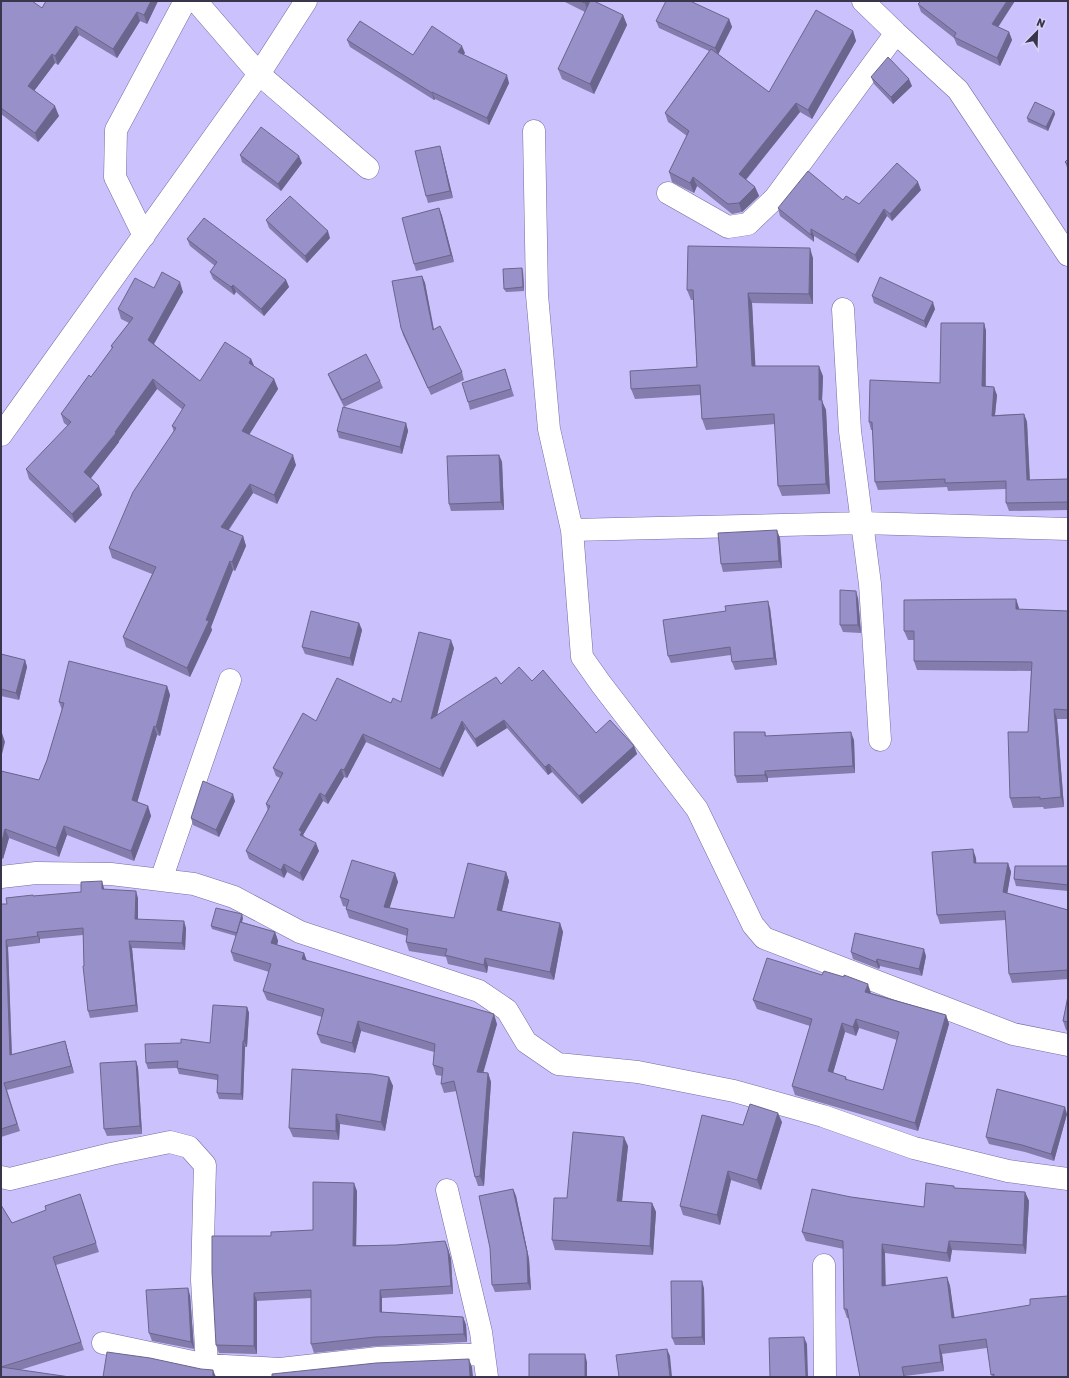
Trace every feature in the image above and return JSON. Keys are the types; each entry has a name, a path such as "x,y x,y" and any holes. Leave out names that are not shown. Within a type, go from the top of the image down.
{"street":[{"path":"144,236 115,177 116,130 185,1"},
{"path":"196,1 259,74 368,168"},
{"path":"1,435 259,74 306,1"},
{"path":"863,1 958,90 1068,255"},
{"path":"668,193 728,227 748,224 775,198 896,33"},
{"path":"534,131 537,295 549,429 572,530 582,657 697,809 753,925 764,938 1013,1034 1068,1045"},
{"path":"843,309 850,431 870,584 880,740"},
{"path":"572,530 863,523 1068,529"},
{"path":"161,880 230,680"},
{"path":"1,877 36,873 111,874 194,884 234,897 300,932 479,992 507,1010 526,1042 558,1064 638,1072 734,1091 823,1116 914,1148 1008,1171 1068,1179"},
{"path":"1,1177 10,1179 111,1154 170,1142 189,1148 206,1165 203,1206 202,1280 207,1365"},
{"path":"447,1190 481,1332 487,1377"},
{"path":"824,1265 825,1377"},
{"path":"103,1343 207,1365 280,1369 378,1358 484,1354"}],"building":[{"path":"1,1 32,1 42,8 46,1 151,1 144,15 137,12 113,49 76,26 55,56 52,54 28,86 55,106 35,133 1,108"},
{"path":"590,1 594,1 623,15 590,84 558,69"},
{"path":"666,1 690,1 729,19 715,48 656,21"},
{"path":"921,1 1007,1 992,24 1009,32 997,58 954,37 956,33 918,4"},
{"path":"816,10 853,31 808,110 796,103 739,174 755,187 739,203 728,204 693,177 690,183 669,172 689,131 665,113 711,49 769,92"},
{"path":"360,21 413,55 432,26 462,46 458,52 507,75 487,118 432,93 347,40"},
{"path":"888,57 909,79 891,97 871,77"},
{"path":"1035,102 1054,111 1046,127 1027,118"},
{"path":"261,127 299,156 278,184 240,155"},
{"path":"440,146 450,191 426,196 415,151"},
{"path":"897,163 918,182 890,214 884,209 855,255 811,229 811,235 778,208 808,171 843,200 846,196 859,204"},
{"path":"290,196 328,231 305,256 266,220"},
{"path":"439,208 451,255 414,264 402,218"},
{"path":"204,218 286,280 261,309 233,285 231,287 210,272 217,262 187,239"},
{"path":"688,246 810,248 809,294 748,293 752,366 819,366 819,400 822,400 826,484 778,486 774,414 702,419 700,385 631,389 630,371 697,367 693,290 687,290"},
{"path":"522,268 523,287 504,289 503,269"},
{"path":"162,272 180,282 148,340 200,381 225,342 251,359 249,363 274,379 242,431 293,455 274,495 250,484 221,527 243,536 232,562 230,561 206,620 209,621 187,668 123,637 156,567 109,548 133,492 176,428 172,426 185,405 153,379 115,432 116,433 84,472 99,486 72,514 26,469 71,422 61,414 89,375 91,377 113,347 111,346 133,318 118,309 135,278 154,288"},
{"path":"422,276 433,330 440,326 462,372 428,388 401,328 392,281"},
{"path":"880,277 933,302 924,321 872,296"},
{"path":"941,323 984,323 982,386 994,387 992,416 1024,414 1027,480 1068,479 1068,502 1006,503 1006,481 945,483 945,479 875,482 872,422 869,422 870,380 940,383"},
{"path":"366,354 380,381 342,400 328,374"},
{"path":"505,369 511,389 468,402 462,383"},
{"path":"343,407 406,423 400,447 337,431"},
{"path":"499,455 501,502 449,504 447,456"},
{"path":"777,530 779,561 721,564 718,533"},
{"path":"840,590 856,591 858,625 840,625"},
{"path":"1016,599 1016,609 1068,611 1068,710 1054,709 1061,797 1040,799 1040,797 1010,798 1008,732 1028,732 1032,662 914,661 914,631 904,631 904,600"},
{"path":"768,601 774,658 732,662 730,647 668,656 663,620 726,611 725,606"},
{"path":"311,611 359,623 350,658 302,647"},
{"path":"419,632 451,640 431,719 496,677 501,684 519,667 532,681 543,670 596,733 610,720 634,746 579,796 549,764 545,767 504,720 475,739 462,721 440,769 363,734 344,770 341,769 325,796 320,793 299,830 302,832 300,835 316,843 300,873 284,864 281,870 246,851 270,806 266,804 283,773 273,768 303,713 316,721 337,678 391,703 393,698 401,702"},
{"path":"1,654 25,660 16,693 1,689"},
{"path":"69,661 167,686 156,727 154,726 132,800 148,806 131,851 64,826 56,848 5,829 1,845 1,771 39,780 47,760 64,703 59,702"},
{"path":"734,732 765,732 765,736 851,732 853,766 765,771 765,775 735,776"},
{"path":"203,781 233,794 216,830 191,818"},
{"path":"973,849 974,863 1008,863 1003,892 1068,910 1068,970 1009,974 1005,911 937,915 932,852"},
{"path":"352,860 395,873 384,907 454,918 468,863 506,872 497,910 560,923 550,972 485,958 484,965 445,955 447,949 406,942 408,929 346,909 349,900 340,897"},
{"path":"1015,866 1068,866 1068,885 1014,879"},
{"path":"102,881 102,889 136,891 135,919 184,921 182,943 129,941 136,1005 88,1011 83,966 83,928 37,932 38,936 6,940 10,1055 65,1041 71,1066 4,1083 17,1124 1,1129 1,904 7,904 6,898 81,892 81,882"},
{"path":"216,908 242,914 237,933 211,926"},
{"path":"240,922 275,932 271,943 304,953 302,959 494,1014 477,1072 488,1073 480,1176 475,1177 454,1081 441,1084 443,1068 433,1065 435,1044 358,1021 352,1043 317,1034 324,1009 263,991 271,964 231,952"},
{"path":"855,933 924,949 919,969 877,959 876,962 851,952"},
{"path":"767,958 822,975 824,971 844,977 844,975 868,984 865,992 946,1015 915,1123 792,1086 812,1019 753,1000","holes":["856,1019 899,1032 883,1090 845,1079 846,1077 828,1071 842,1023 853,1027"]},
{"path":"1068,996 1068,1022 1063,1021"},
{"path":"213,1005 247,1007 243,1041 241,1094 217,1093 218,1075 177,1068 178,1061 146,1063 145,1044 181,1043 181,1039 210,1043"},
{"path":"136,1061 140,1126 104,1129 100,1063"},
{"path":"292,1069 372,1074 389,1077 381,1122 336,1114 336,1131 289,1128"},
{"path":"997,1089 1065,1107 1051,1154 1022,1145 986,1137"},
{"path":"750,1104 778,1113 757,1180 728,1171 717,1215 680,1206 702,1115 743,1125"},
{"path":"573,1132 624,1137 617,1201 652,1203 650,1246 552,1240 554,1198 567,1198"},
{"path":"313,1182 354,1183 353,1246 396,1245 445,1241 448,1251 451,1286 380,1290 380,1312 463,1317 464,1334 375,1337 311,1344 311,1290 254,1293 254,1346 216,1345 212,1272 212,1236 271,1236 271,1232 313,1230"},
{"path":"926,1183 954,1186 954,1188 1025,1192 1023,1245 949,1241 947,1253 882,1244 882,1286 947,1277 952,1318 1030,1305 1030,1299 1068,1296 1068,1377 994,1377 994,1374 991,1375 986,1339 939,1345 941,1362 902,1367 904,1377 860,1377 847,1309 844,1309 843,1241 802,1232 812,1189 851,1197 924,1207"},
{"path":"513,1189 527,1252 528,1283 492,1285 490,1248 479,1196"},
{"path":"80,1194 96,1243 53,1257 81,1342 1,1367 1,1205 12,1223 46,1210 45,1206"},
{"path":"671,1281 702,1281 702,1337 672,1338"},
{"path":"188,1288 191,1342 149,1333 146,1290"},
{"path":"804,1337 806,1377 770,1377 769,1338"},
{"path":"667,1349 670,1377 619,1377 616,1355"},
{"path":"107,1352 150,1358 201,1369 213,1370 213,1377 103,1377"},
{"path":"529,1354 585,1354 585,1377 529,1377"},
{"path":"469,1359 470,1377 272,1377 272,1374 376,1363"},
{"path":"1,1367 70,1377 1,1377"}]}
